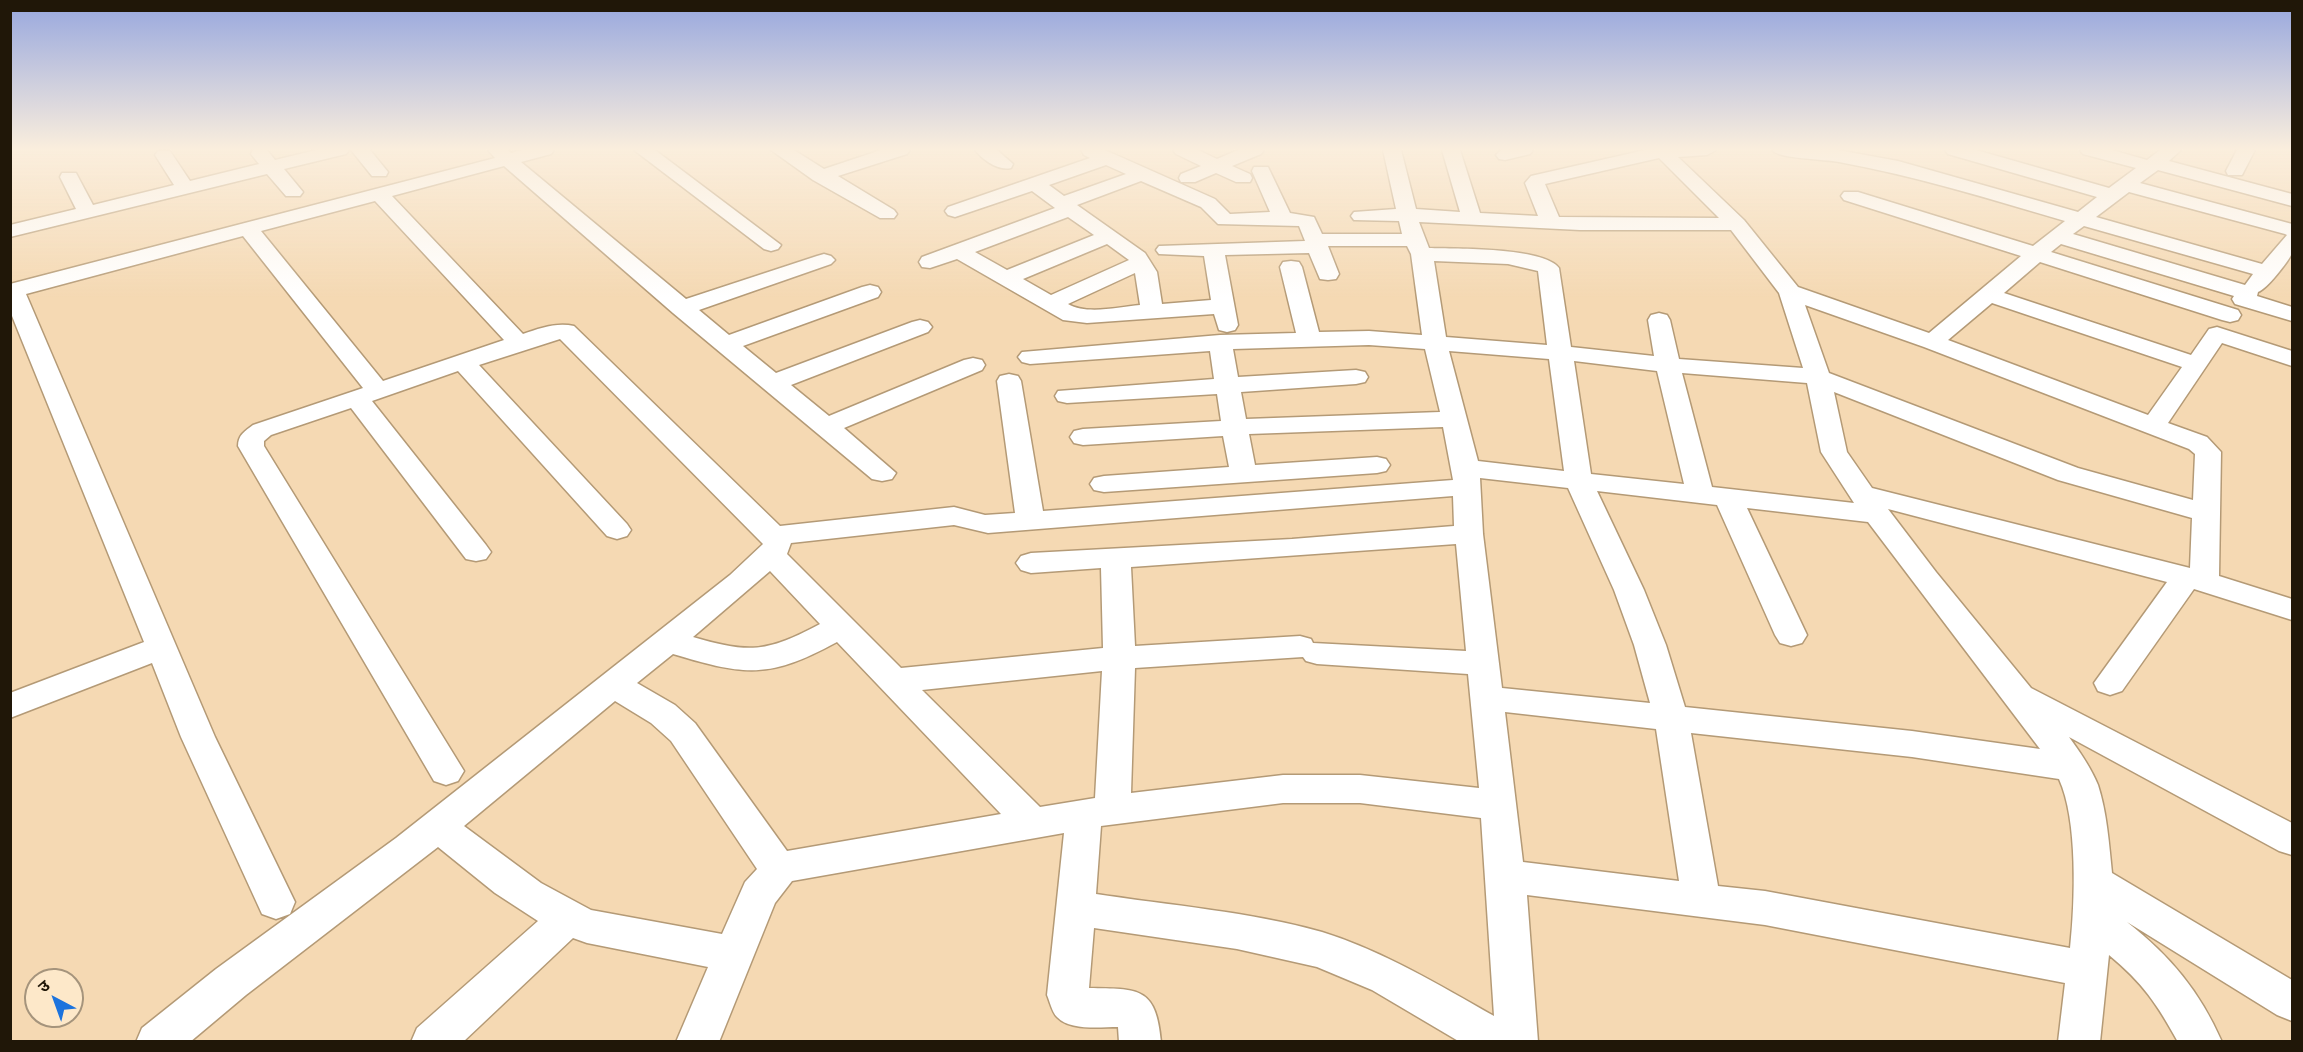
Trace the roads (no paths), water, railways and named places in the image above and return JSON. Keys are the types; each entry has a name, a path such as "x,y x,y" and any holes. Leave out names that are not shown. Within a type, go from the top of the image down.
{"street":[{"path":"80,199 87,212"},
{"path":"10,231 140,199"},
{"path":"276,902 198,737 12,291 361,199"},
{"path":"385,199 519,343"},
{"path":"554,199 681,308 882,473"},
{"path":"709,199 771,245"},
{"path":"861,199 887,214"},
{"path":"955,211 990,199"},
{"path":"1057,199 1142,262 1152,312"},
{"path":"930,262 1083,199"},
{"path":"1199,199 1208,203 1225,220 1281,218 1307,221 1328,274"},
{"path":"1268,199 1281,218"},
{"path":"1403,199 1418,247 1466,477 1481,663 1506,876 1517,1041"},
{"path":"1466,199 1472,218"},
{"path":"1541,199 1551,223"},
{"path":"1711,199 1737,224 1790,292 1818,377 1834,452 1869,504 2071,767 2080,786 2088,825 2093,900 2079,1041"},
{"path":"1861,199 2037,254 2292,314"},
{"path":"2010,199 2292,276"},
{"path":"1932,342 2058,236 2107,199"},
{"path":"2162,199 2233,214 2292,230"},
{"path":"2233,214 2243,199"},
{"path":"1361,216 1407,215 1551,223 1737,224"},
{"path":"1508,220 1517,259"},
{"path":"248,229 367,393 476,552"},
{"path":"1005,278 1109,236"},
{"path":"2058,236 2240,302"},
{"path":"2153,426 2240,302 2269,271 2292,240"},
{"path":"1166,250 1317,244 1418,247 1540,262 1548,268 1562,352 1579,482 1629,590 1650,645 1671,718 1701,899"},
{"path":"1213,249 1224,306 1229,386 1243,473"},
{"path":"958,251 1049,304 1077,316 1224,306"},
{"path":"681,308 824,260"},
{"path":"1049,304 1142,262"},
{"path":"1291,267 1309,340"},
{"path":"725,344 870,292"},
{"path":"1790,292 1932,342 2198,443 2208,452 2207,513 2195,580 2110,683"},
{"path":"1989,295 2195,364"},
{"path":"1659,320 1668,365 1714,497 1791,635"},
{"path":"773,383 920,327"},
{"path":"446,771 251,446 250,439 262,430 367,393 559,331 570,334 772,545 841,627 892,681 1034,825"},
{"path":"2217,334 2292,359"},
{"path":"1030,357 1225,342 1369,338 1436,341 1562,352 1668,365 1818,377 2068,474 2207,513"},
{"path":"462,362 617,530"},
{"path":"825,427 972,365"},
{"path":"1067,396 1356,377"},
{"path":"1009,381 1030,521"},
{"path":"1083,437 1319,422 1454,419"},
{"path":"1104,484 1377,465"},
{"path":"157,1041 436,826 668,641 741,582 772,545 954,516 963,516 984,524 1030,521 1466,477 1579,482 1714,497 1869,504 2195,580 2292,610"},
{"path":"1031,563 1469,534"},
{"path":"1116,559 1119,658 1098,813 1075,908 1068,995 1071,1003 1085,1009 1129,1008 1138,1018 1140,1041"},
{"path":"668,641 730,657 761,660 795,650 841,627"},
{"path":"10,706 162,647"},
{"path":"892,681 1119,658 1308,650 1481,663"},
{"path":"613,685 663,714 683,732 779,870"},
{"path":"2017,694 2292,840"},
{"path":"1486,698 1912,744 2071,767"},
{"path":"696,1041 759,894 779,870 794,864 1098,813 1247,793 1321,787 1360,789 1497,805"},
{"path":"436,826 538,903 568,918 587,926 734,954"},
{"path":"1506,876 1701,899 1840,920 2087,969"},
{"path":"2093,900 2292,1002"},
{"path":"2093,900 2170,988 2201,1041"},
{"path":"1075,908 1237,932 1321,950 1386,977 1501,1041"},
{"path":"432,1041 568,918"}]}
